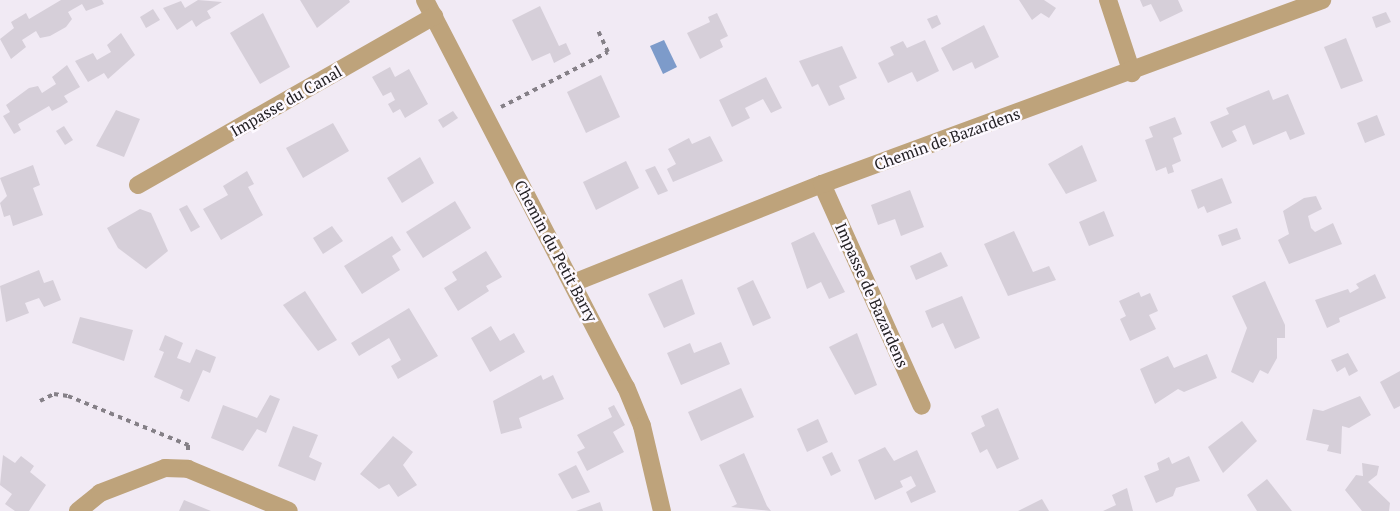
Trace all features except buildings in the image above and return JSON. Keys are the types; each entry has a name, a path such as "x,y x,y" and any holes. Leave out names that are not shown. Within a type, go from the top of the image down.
{"street":[{"path":"1108,0 1132,73"},
{"name":"Chemin de Bazardens","path":"573,283 822,184 1132,73 1322,0"},
{"name":"Chemin du Petit Barry","path":"430,8 573,283 642,426 662,511"},
{"name":"Impasse du Canal","path":"138,185 430,8"},
{"name":"Impasse de Bazardens","path":"822,184 922,406"},
{"path":"78,511 100,493 154,472 188,469 289,511"}],"path":[{"path":"485,116 608,52 597,28"},
{"path":"40,401 54,394 68,396 188,445 188,469"}],"water":[{"path":"664,40 677,67 663,74 650,46"}]}
